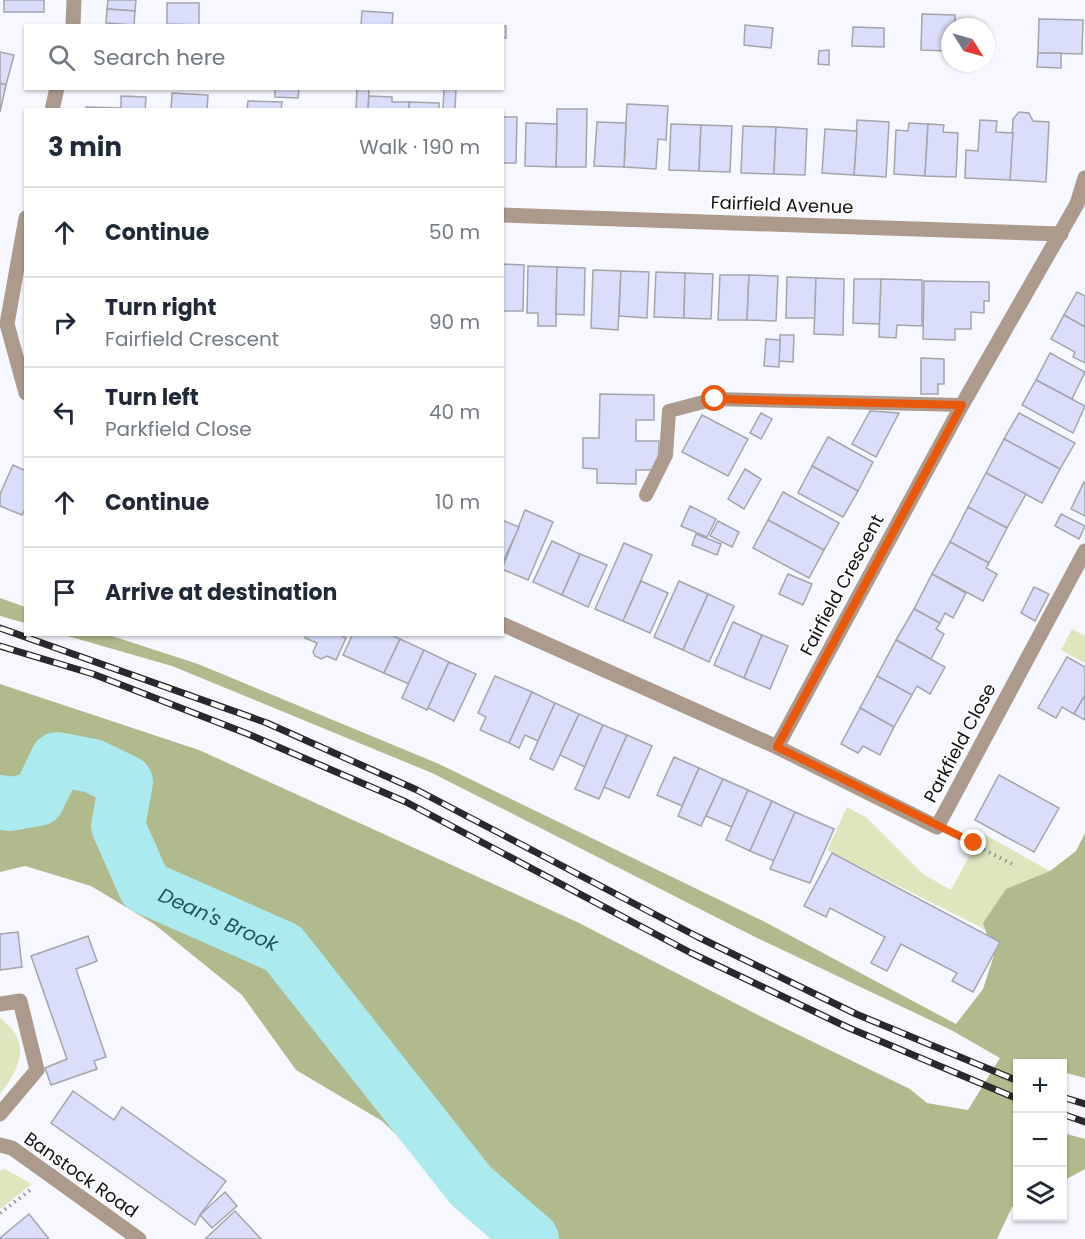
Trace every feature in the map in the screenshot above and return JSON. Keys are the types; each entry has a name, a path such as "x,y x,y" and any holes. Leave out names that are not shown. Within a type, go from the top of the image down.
{"street":[{"path":"72,24 74,0"},
{"path":"52,108 57,90"},
{"name":"Fairfield Crescent","path":"777,747 962,405 1061,234 1077,204 1085,178"},
{"name":"Fairfield Avenue","path":"504,215 1061,234"},
{"path":"24,229 7,324 24,386"},
{"name":"Parkfield Close","path":"777,747 937,827 1085,551"},
{"path":"504,625 777,747"},
{"path":"0,1004 20,1001 37,1070 0,1114"},
{"name":"Banstock Road","path":"0,1145 12,1148 139,1239"}],"lane":[{"path":"646,495 666,455 669,411 715,399 962,405"}],"path":[{"path":"937,827 1012,864"},
{"path":"0,1213 50,1175"}],"green space":[{"path":"0,598 24,607 24,623 0,616"},
{"path":"1072,629 1085,636 1085,663 1061,650"},
{"path":"67,636 112,636 198,664 439,764 765,922 956,1024 983,989 994,955 983,923 1006,889 1050,871 1076,851 1085,833 1085,1078 1067,1073 1067,1059 1013,1059 1013,1206 997,1239 495,1239 449,1185 382,1121 296,1070 242,995 154,924 91,886 25,866 0,872 0,684 199,750 577,922 770,1021 910,1089 927,1103 968,1110 1000,1058 951,1030 755,937 432,773 172,666"},
{"path":"847,807 867,818 923,874 951,890 982,833 1050,871 1000,937 827,850"},
{"path":"0,1018 16,1036 20,1045 20,1055 13,1074 0,1094"},
{"path":"1067,1134 1085,1139 1085,1169 1067,1179"},
{"path":"5,1169 32,1184 0,1209 0,1170"}],"building":[{"path":"4,0 44,0 44,12 4,12"},
{"path":"108,0 136,0 135,11 107,9"},
{"path":"167,3 199,3 199,24 167,24"},
{"path":"107,9 135,11 134,24 106,23"},
{"path":"362,11 393,13 392,24 361,24"},
{"path":"922,14 955,15 955,18 941,18 941,51 921,50"},
{"path":"1039,19 1083,20 1082,54 1038,53"},
{"path":"745,25 773,28 771,48 744,45"},
{"path":"504,26 506,26 506,38 504,38"},
{"path":"853,27 884,28 884,47 852,46"},
{"path":"829,50 829,65 818,64 819,51"},
{"path":"0,52 14,55 6,85 0,83"},
{"path":"1038,53 1061,53 1061,68 1037,67"},
{"path":"0,83 6,85 0,112"},
{"path":"275,90 299,90 298,98 275,97"},
{"path":"357,90 369,90 368,108 356,108"},
{"path":"444,90 456,90 455,108 443,108"},
{"path":"172,93 208,95 207,108 171,108"},
{"path":"121,96 146,97 145,108 121,108"},
{"path":"369,96 392,97 392,102 409,102 409,108 368,108"},
{"path":"248,101 282,102 281,108 247,108"},
{"path":"409,102 439,103 439,108 409,108"},
{"path":"627,104 668,106 666,140 658,139 656,169 624,167"},
{"path":"557,109 587,109 586,167 556,167"},
{"path":"1019,112 1029,113 1033,121 1049,122 1046,182 1010,180 1013,119"},
{"path":"504,117 517,117 516,163 504,163"},
{"path":"857,120 889,122 886,177 854,175"},
{"path":"980,120 997,121 996,132 1013,133 1010,180 965,178 966,150 978,151"},
{"path":"597,122 626,123 624,167 594,166"},
{"path":"526,123 557,124 556,167 525,166"},
{"path":"909,123 928,124 925,176 894,174 896,130 908,131"},
{"path":"671,124 701,125 699,171 669,170"},
{"path":"928,124 944,125 943,132 958,133 956,177 925,176"},
{"path":"701,125 732,126 730,172 699,171"},
{"path":"743,126 776,127 774,174 741,173"},
{"path":"776,127 807,129 805,175 774,174"},
{"path":"825,129 857,131 854,175 822,173"},
{"path":"504,264 524,265 523,311 504,311"},
{"path":"528,266 557,267 556,326 538,326 538,313 527,313"},
{"path":"557,267 585,268 584,315 556,314"},
{"path":"593,270 621,271 618,330 591,328"},
{"path":"621,271 649,272 647,318 619,316"},
{"path":"656,272 685,273 684,318 654,317"},
{"path":"685,273 713,274 711,319 684,318"},
{"path":"720,275 749,275 747,320 718,320"},
{"path":"749,275 778,276 776,321 747,320"},
{"path":"787,277 816,278 815,318 786,318"},
{"path":"816,278 844,279 843,335 814,334"},
{"path":"854,279 881,279 880,324 853,323"},
{"path":"881,279 922,280 922,326 897,325 896,338 879,337"},
{"path":"924,281 989,282 989,301 984,301 984,313 971,312 971,329 955,329 955,340 923,339"},
{"path":"1077,292 1085,296 1085,327 1064,315"},
{"path":"1064,315 1085,327 1085,363 1073,357 1075,352 1051,339"},
{"path":"780,335 794,335 793,362 779,361"},
{"path":"766,339 780,340 779,367 764,366"},
{"path":"1050,353 1085,372 1072,399 1036,380"},
{"path":"921,358 944,359 944,384 938,384 938,394 921,394"},
{"path":"1036,380 1085,406 1073,433 1022,405"},
{"path":"600,394 654,395 654,420 636,420 636,441 659,441 658,470 636,470 636,484 597,483 597,469 583,468 583,438 599,438"},
{"path":"870,411 899,413 876,457 852,444"},
{"path":"761,413 772,419 761,439 750,433"},
{"path":"1019,413 1075,443 1060,469 1004,439"},
{"path":"702,415 748,439 728,476 682,452"},
{"path":"828,437 873,462 858,491 812,466"},
{"path":"1004,439 1060,469 1042,503 986,473"},
{"path":"13,465 24,470 24,511 22,515 0,506 0,494"},
{"path":"812,466 858,491 843,517 798,493"},
{"path":"745,469 761,479 744,509 728,499"},
{"path":"986,473 1026,494 1007,528 968,507"},
{"path":"1085,483 1085,516 1071,509"},
{"path":"783,492 839,523 824,550 768,520"},
{"path":"690,506 716,519 707,537 681,526"},
{"path":"968,507 1007,528 989,563 950,542"},
{"path":"525,510 553,522 528,580 504,570 504,564"},
{"path":"1061,514 1085,526 1079,539 1055,526"},
{"path":"768,520 824,550 809,578 753,548"},
{"path":"504,521 519,527 504,560"},
{"path":"718,521 739,532 732,547 710,536"},
{"path":"696,534 721,544 717,555 692,545"},
{"path":"552,541 580,554 562,595 533,582"},
{"path":"950,542 989,563 986,568 997,574 983,601 932,574"},
{"path":"624,543 652,555 623,621 595,609"},
{"path":"580,554 607,565 588,607 562,595"},
{"path":"788,574 812,584 803,605 779,594"},
{"path":"932,574 966,593 953,618 945,613 940,623 914,609"},
{"path":"641,581 668,593 650,633 623,621"},
{"path":"679,581 708,594 683,650 654,637"},
{"path":"1034,587 1049,594 1035,621 1021,613"},
{"path":"708,594 734,606 709,662 683,650"},
{"path":"914,609 940,623 936,629 944,634 931,659 896,640"},
{"path":"733,622 762,635 744,678 714,665"},
{"path":"762,635 788,646 770,689 744,678"},
{"path":"306,636 342,636 346,638 336,660 327,656 321,659 315,656 313,652 317,643 305,638"},
{"path":"352,636 394,636 400,639 384,673 343,655"},
{"path":"400,639 424,650 409,684 384,673"},
{"path":"896,640 945,667 930,694 917,686 912,695 877,676"},
{"path":"424,650 449,662 427,710 402,698"},
{"path":"1067,657 1085,667 1085,695 1074,714 1062,707 1056,718 1038,708"},
{"path":"449,662 476,674 454,721 428,708"},
{"path":"495,676 532,692 509,743 480,730 486,717 478,713"},
{"path":"877,676 912,695 894,727 860,708"},
{"path":"532,692 555,703 538,741 525,735 519,748 509,743"},
{"path":"1085,695 1085,720 1074,714"},
{"path":"555,703 579,714 553,770 530,759"},
{"path":"860,708 894,727 880,755 863,746 858,753 841,744"},
{"path":"579,714 603,725 585,767 560,755"},
{"path":"603,725 627,735 599,799 575,789"},
{"path":"627,735 652,746 629,798 604,787"},
{"path":"674,757 699,768 682,806 657,795"},
{"path":"699,768 723,779 701,826 678,816"},
{"path":"999,775 1059,808 1034,852 975,820"},
{"path":"723,779 748,790 732,827 706,816"},
{"path":"748,790 772,801 750,851 726,840"},
{"path":"772,801 795,812 774,861 750,851"},
{"path":"795,812 834,829 810,883 770,869"},
{"path":"832,853 1000,942 973,992 952,981 957,973 901,944 887,971 871,963 885,937 830,908 826,917 804,906"},
{"path":"18,932 22,967 0,970 0,934"},
{"path":"88,936 97,961 76,969 106,1057 94,1061 97,1069 51,1085 45,1068 67,1059 31,956"},
{"path":"73,1091 114,1120 122,1107 226,1181 195,1225 51,1123"},
{"path":"225,1192 237,1206 212,1228 200,1215"},
{"path":"235,1211 261,1239 205,1239"},
{"path":"29,1214 49,1239 0,1239 0,1238"}],"waterway":[{"name":"Dean's Brook","path":"0,802 10,804 38,799 57,759 93,766 126,782 118,826 145,887 283,948 471,1186 532,1239"}],"railway":[{"path":"0,628 267,723 417,790 698,937 856,1014 1013,1079"},
{"path":"0,646 93,674 248,734 406,802 691,953 849,1028 1013,1097"},
{"path":"1067,1099 1085,1104"},
{"path":"1067,1116 1085,1122"}],"route":[{"path":"715,399 962,405 777,747 937,827 974,843"}]}
